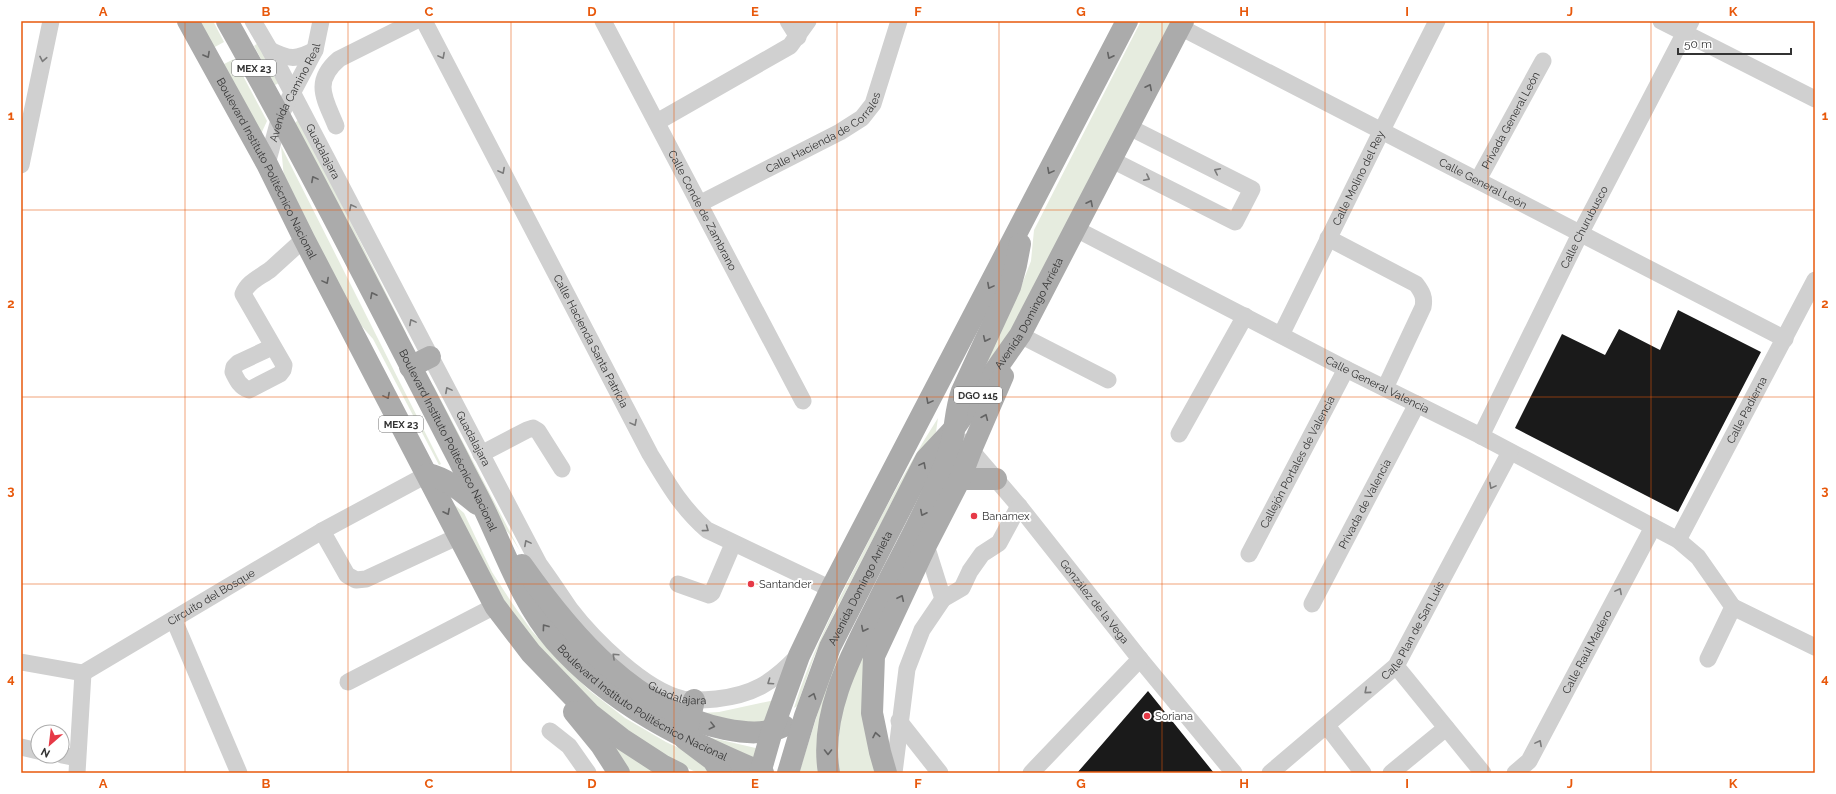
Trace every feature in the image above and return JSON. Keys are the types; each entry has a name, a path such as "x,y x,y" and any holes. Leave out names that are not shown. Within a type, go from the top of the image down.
{"main road":[{"name":"Boulevard Instituto Politécnico Nacional","path":"188,21 267,164 304,239 496,606 531,653 590,714 622,739 662,765 678,773"},
{"name":"Boulevard Instituto Politécnico Nacional","path":"227,21 280,116 485,512 525,568 535,614 554,640 572,658 603,687 631,708 690,719 761,773"},
{"name":"DGO 115","path":"761,773 772,731 799,656 831,589 1128,21"},
{"name":"Avenida Domingo Arrieta","path":"788,773 805,716 830,647 905,499 926,460 953,430 1020,335 1182,24"},
{"path":"829,773 828,733 837,692 856,646 935,486 949,453 956,407 1010,287 1016,265 1023,223"},
{"path":"886,773 872,713 874,656 926,545 960,480 971,450 1020,335"},
{"path":"410,367 430,357"},
{"path":"428,474 440,477 454,485 485,512"},
{"path":"905,499 935,486 960,480 996,479"},
{"path":"531,653 558,693 600,745 619,773"},
{"path":"690,719 709,726 744,733 772,731 805,716"},
{"path":"690,719 721,773"}],"street":[{"path":"21,165 24,135 51,21"},
{"name":"Guadalajara","path":"253,21 270,50 481,454 525,568 571,610 597,639 639,678 666,693 682,699 690,719 733,697 758,690 772,681 799,656"},
{"name":"Avenida Camino Real","path":"267,164 280,116 315,50 321,21"},
{"path":"336,126 323,94 324,78 330,67 339,59 415,21"},
{"name":"Calle Hacienda Santa Patricia","path":"424,21 650,454 678,500 691,516 706,530 831,589"},
{"name":"Calle Conde de Zambrano","path":"603,21 803,401"},
{"path":"788,21 798,37"},
{"path":"657,122 790,46 798,37 808,21"},
{"name":"Calle Hacienda de Corrales","path":"699,204 840,132 862,118 874,104 899,21"},
{"name":"Calle Molino del Rey","path":"1281,335 1437,21"},
{"path":"1661,21 1688,27 1815,99"},
{"name":"Calle General León","path":"1182,24 1580,234 1785,339"},
{"name":"Calle Churubusco","path":"1481,436 1580,234 1688,27"},
{"path":"270,50 285,57 299,58 315,50"},
{"name":"Privada General León","path":"1478,180 1542,61"},
{"path":"1112,160 1235,222 1252,189 1128,127"},
{"name":"Calle General Valencia","path":"1076,229 1346,369 1481,436 1678,540 1698,557 1733,607"},
{"path":"1328,238 1416,284 1425,298 1423,307 1385,388"},
{"path":"272,347 243,294 248,284 270,270 304,239"},
{"name":"Calle Padierna","path":"1678,540 1815,280"},
{"path":"1179,434 1245,316"},
{"path":"1020,335 1108,380"},
{"name":"Callejón Portales de Valencia","path":"1250,554 1346,369"},
{"name":"Privada de Valencia","path":"1312,604 1417,404"},
{"path":"481,454 533,428 538,430 562,469"},
{"name":"González de la Vega","path":"953,430 1020,506 1140,659 1234,773"},
{"name":"Calle Plan de San Luis","path":"1270,773 1396,666 1510,452"},
{"name":"Circuito del Bosque","path":"83,673 322,531 428,474"},
{"path":"894,773 906,669 922,630 943,599 962,588 970,571 982,554 999,543 1020,506"},
{"name":"Calle Raúl Madero","path":"1515,773 1529,761 1654,527"},
{"path":"322,531 348,575 356,580 366,579 459,536"},
{"path":"678,584 709,595 712,593 733,544"},
{"path":"926,545 943,599"},
{"path":"348,682 496,606"},
{"path":"1708,659 1733,607 1815,647"},
{"path":"174,620 239,773"},
{"path":"1031,773 1140,659"},
{"path":"21,662 83,673 72,762"},
{"path":"1396,666 1483,773"},
{"path":"899,721 940,773"},
{"path":"1327,726 1363,773"},
{"path":"1391,773 1446,728"},
{"path":"550,731 569,746 588,772 600,745"}],"shaded area":[{"path":"200,21 213,21 224,42 213,48"},
{"path":"1141,21 1173,21 1014,328 974,379 1022,284 1031,261 1034,230"},
{"path":"258,43 279,83 275,85 254,46"},
{"path":"234,59 267,121 261,134 222,65"},
{"path":"299,119 406,333 411,352 295,123"},
{"path":"281,146 441,464 439,465 373,339 352,315 284,178"},
{"path":"433,385 520,551 510,535 491,513 435,400"},
{"path":"938,418 936,432 921,453 896,494 827,628 814,657 797,706 794,708 807,670 839,599 896,490"},
{"path":"449,500 464,513 492,572 512,603 532,631 556,658 590,691 625,718 666,742 692,754 712,773 698,773 672,761 630,735 563,678 516,621"},
{"path":"914,509 842,655 822,773 799,773 830,674"},
{"path":"882,623 879,773 839,773 839,728 848,684 859,656"},
{"path":"775,700 767,726 754,725 702,713 719,712"},
{"path":"695,734 760,749 756,764"},
{"path":"613,746 659,773 631,773"}],"building":[{"path":"1678,310 1761,352 1678,512 1515,428 1562,334 1605,355 1619,329 1660,350"},
{"name":"Soriana","path":"1148,691 1214,773 1077,773 1104,742"}],"place":[{"name":"Banamex","path":"974,516"},
{"name":"Santander","path":"751,584"},
{"name":"Soriana","path":"1147,716"}]}
